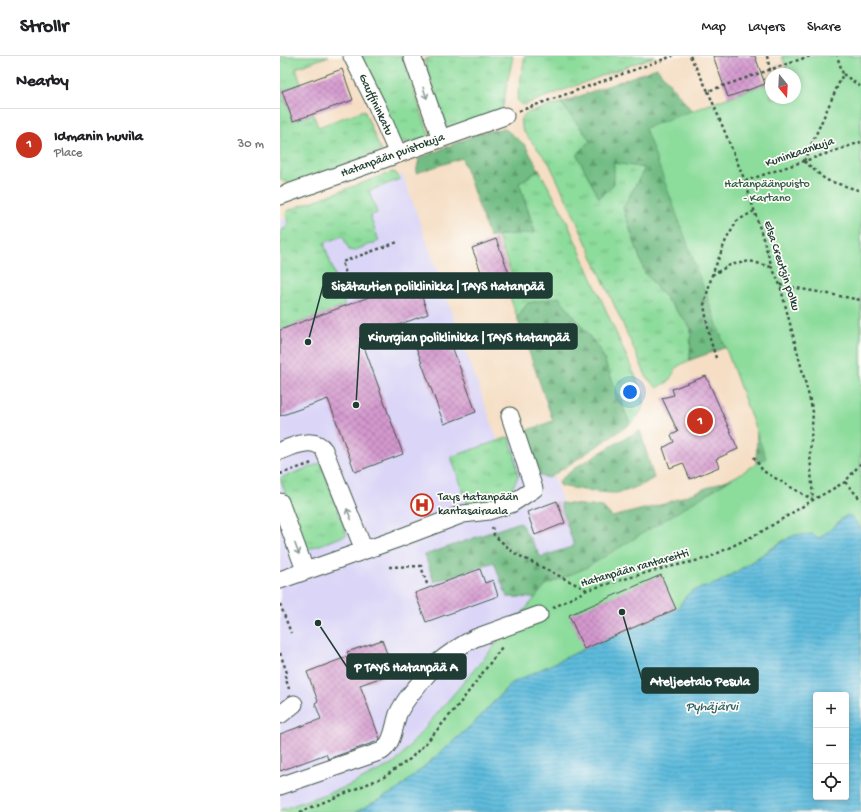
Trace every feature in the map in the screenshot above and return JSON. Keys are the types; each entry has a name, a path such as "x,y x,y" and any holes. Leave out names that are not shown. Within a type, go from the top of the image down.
{"street":[{"name":"Gauffininkatu","path":"352,56 377,106 398,154"},
{"path":"412,56 441,139"},
{"name":"Hatanpään puistokuja","path":"280,196 505,116"},
{"path":"280,580 394,540 462,514 489,511 511,504 534,488 510,416"},
{"path":"280,451 304,443 319,445 322,447 364,550"},
{"path":"280,502 305,570"},
{"path":"280,786 382,751 388,744 403,704 436,664 475,638 539,615"},
{"path":"280,714 294,704"}],"path":[{"path":"505,116 673,56"},
{"name":"Elsa Creutzin polku","path":"690,56 708,91 745,181 772,267 780,285 813,412 810,454 813,500"},
{"path":"767,56 770,68"},
{"path":"776,68 810,56"},
{"path":"837,56 843,74 861,87"},
{"path":"708,91 765,72"},
{"path":"843,74 804,161 826,180 861,191"},
{"name":"Kuninkaankuja","path":"745,181 861,142"},
{"path":"716,358 710,339 704,305 712,275 726,240 737,221 754,211"},
{"path":"353,295 342,262 398,242"},
{"path":"712,275 730,264 750,261 772,267"},
{"path":"780,285 861,300"},
{"path":"754,457 763,471 813,500"},
{"path":"280,474 313,462"},
{"name":"Hatanpään rantareitti","path":"539,615 587,590 652,571 708,558 761,532 845,482 861,463"},
{"path":"845,482 861,500"},
{"path":"489,511 494,535 514,553 587,590"},
{"path":"389,567 421,566 428,586"},
{"path":"280,604 291,633"},
{"path":"300,812 384,776 410,760 460,703 503,645"},
{"path":"280,653 287,672 285,676"}],"shaded area":[{"name":"Tays Hatanpään kantasairaala","path":"403,175 498,441 536,428 586,568 546,585 396,762 348,786 280,810 280,221"}],"green space":[{"path":"280,56 329,56 296,68 301,84 282,91 293,121 313,114 318,127 364,110 381,151 292,184 286,183 280,179"},
{"path":"361,56 402,56 430,137 405,144 400,142"},
{"path":"434,56 513,56 503,106 500,111 448,130 424,60"},
{"path":"525,56 655,56 524,105 520,104 517,99"},
{"name":"Hatanpäänpuisto - Kartano","path":"782,56 861,56 861,529 854,520 845,516 819,538 815,535 784,540 733,574 717,583 687,595 676,609 584,649 508,686 473,724 396,791 356,812 280,812 280,810 348,786 396,762 546,585 586,568 766,458 645,128 765,84 765,104 801,104 801,68 786,68"},
{"name":"Hatanpäänpuisto - Kartano","path":"861,56 861,529 854,520 541,598 507,597 494,562 434,582 425,555 520,522 541,557 574,546 560,503 603,507 612,517 664,504 756,469 758,386 738,343 690,360 691,328 645,273 623,208 645,168 614,163 614,184 599,198 577,155 590,140 561,103 657,68 692,111 765,84 765,104 801,104 801,72"},
{"path":"561,103 590,140 614,162 645,168 623,208 645,273 691,328 690,360 678,366 668,382 657,388 647,378 549,163 523,131 520,120 526,113"},
{"path":"504,128 525,145 539,170 519,183 535,233 489,236 462,158 416,173 419,159 477,134"},
{"path":"539,170 563,213 644,396 641,412 630,424 600,350 528,303 517,317 508,291 516,287 498,238 489,236 535,232 519,183"},
{"path":"392,172 396,173 400,179 369,191 377,213 370,216 379,241 353,251 349,250 343,236 324,243 345,306 280,330 280,231 286,228 288,223 286,213 289,210"},
{"path":"559,297 600,350 630,424 549,478 541,476 525,431 553,421 517,317 528,303"},
{"path":"640,431 654,478 625,491 616,493 595,492 560,486 559,481 576,467 625,438"},
{"path":"509,437 515,455 518,477 509,494 470,509 451,457"},
{"path":"321,463 347,535 306,550 280,478"}],"water":[{"name":"Pyhäjärvi","path":"847,515 853,519 861,529 861,812 356,812 396,791 473,724 512,683 584,649 676,609 692,591 717,583 790,537 795,535 814,534 817,538 819,538"}],"building":[{"path":"713,56 755,56 765,84 728,97"},
{"path":"342,69 353,100 293,121 282,91"},
{"path":"496,239 514,286 490,295 472,248"},
{"path":"412,281 417,295 421,294 428,314 382,331 384,336 363,344 403,454 355,472 328,399 280,416 280,330"},
{"path":"448,335 476,412 444,424 416,347"},
{"path":"706,376 738,449 716,459 719,467 690,479 683,463 670,468 663,448 674,442 671,435 678,432 662,398 674,395 672,389"},
{"path":"557,501 565,523 535,535 527,512"},
{"path":"480,569 485,583 493,580 498,596 426,622 415,593"},
{"path":"661,575 676,609 584,649 569,615"},
{"path":"382,640 394,673 360,685 380,739 328,759 326,754 280,771 280,734 321,719 315,703 318,701 307,672 349,656 347,652"}],"place":[{"name":"Sisätautien poliklinikka | TAYS Hatanpää","path":"308,342"},
{"name":"Kirurgian poliklinikka | TAYS Hatanpää","path":"356,405"},
{"name":"Idmanin huvila","path":"700,421"},
{"name":"Tays Hatanpään kantasairaala","path":"422,505"},
{"name":"Ateljeetalo Pesula","path":"622,612"},
{"name":"P TAYS Hatanpää A","path":"318,623"}]}
